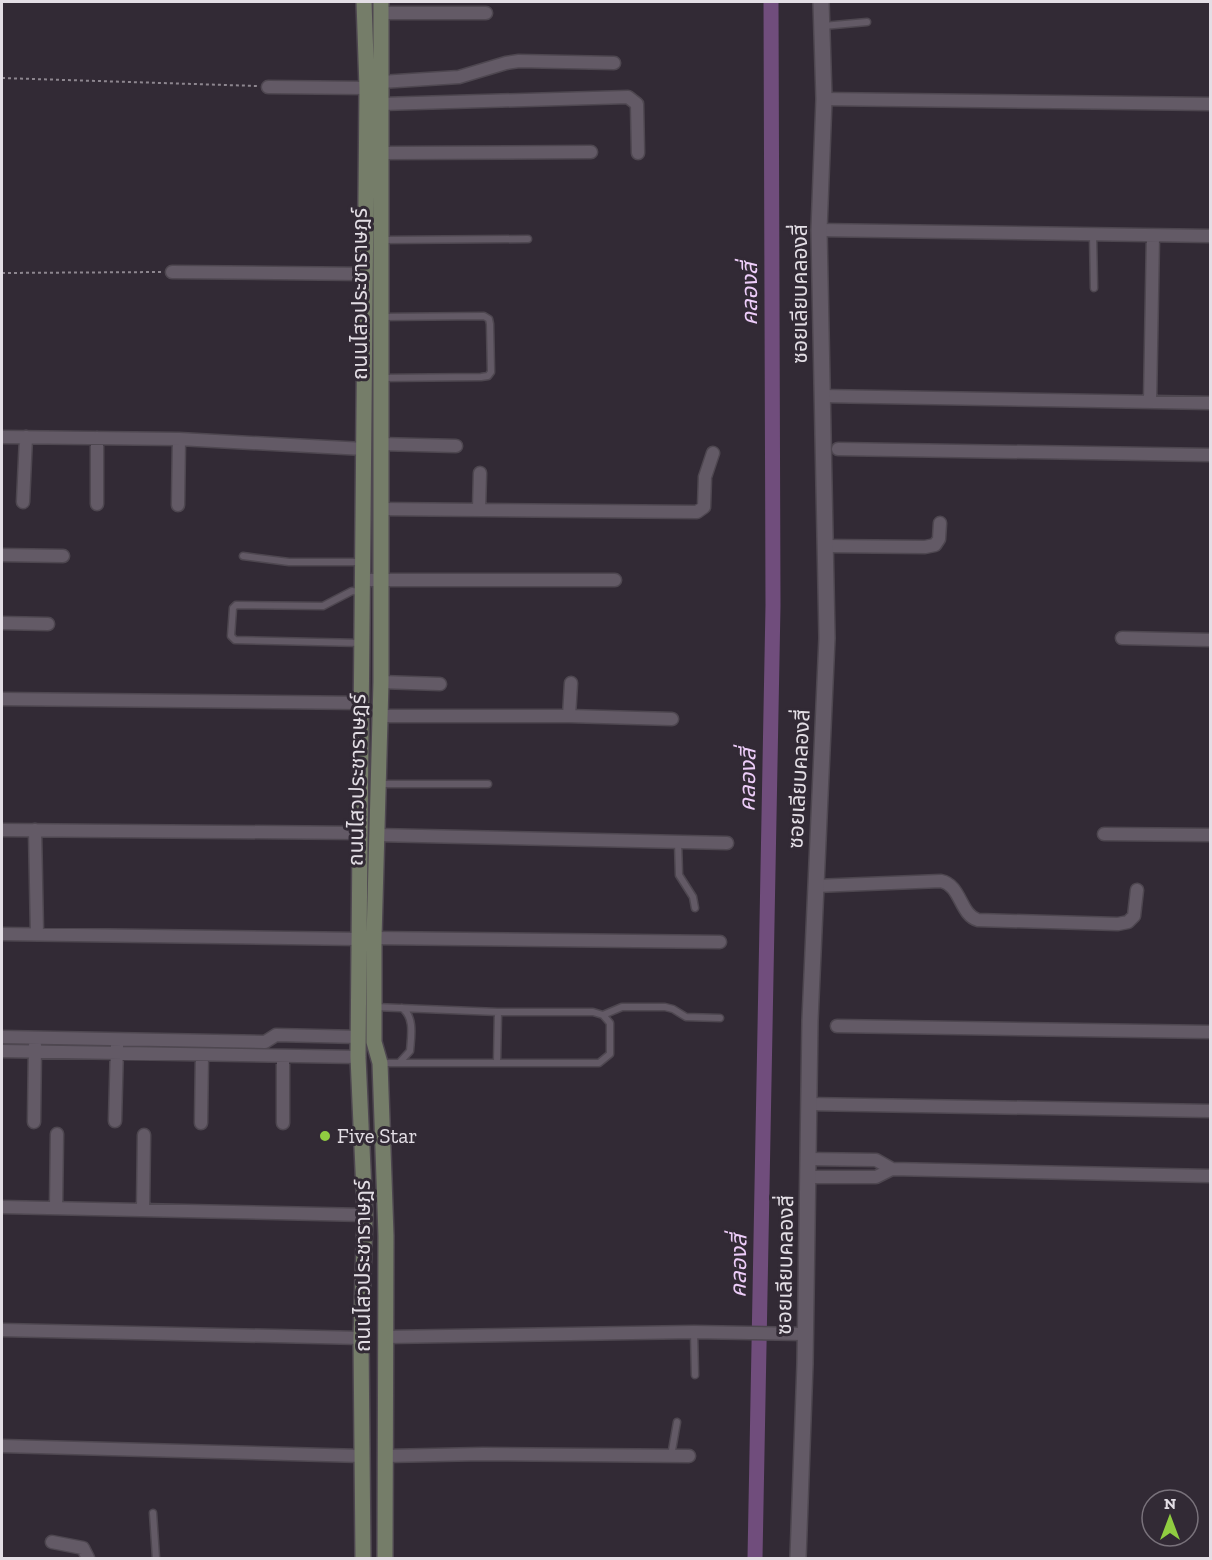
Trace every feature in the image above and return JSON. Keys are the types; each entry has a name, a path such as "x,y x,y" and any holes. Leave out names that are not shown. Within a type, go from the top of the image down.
{"main road":[{"name":"ถนนไสวประชาราษฎร์","path":"363,1558 362,1338 365,1215 358,1058 377,835 381,682 381,104 374,85 364,2"},
{"name":"ถนนไสวประชาราษฎร์","path":"381,7 374,85 365,274 360,833 374,1007 374,1042 380,1063 386,1236 385,1558"}],"street":[{"name":"ซอยเลียบคลองสี่","path":"798,1558 805,1334 808,1104 815,886 827,638 819,230 824,99 821,2"},
{"path":"381,7 486,13"},
{"path":"268,87 374,85 459,77 519,61 614,63"},
{"path":"381,104 628,97 637,104 638,153"},
{"path":"824,99 1210,104"},
{"path":"381,153 591,152"},
{"path":"819,230 1210,236"},
{"path":"1150,402 1153,236"},
{"path":"172,272 365,274"},
{"path":"822,396 1210,403"},
{"path":"2,437 179,439 364,449"},
{"path":"23,502 26,437"},
{"path":"98,438 98,504"},
{"path":"178,506 179,439"},
{"path":"380,444 456,446"},
{"path":"838,450 1210,455"},
{"path":"380,509 697,512 704,507 705,477 712,453"},
{"path":"479,510 480,473"},
{"path":"825,546 925,547 935,545 939,539 940,523"},
{"path":"2,555 63,556"},
{"path":"362,586 380,580 615,580"},
{"path":"2,623 48,624"},
{"path":"1122,638 1210,640"},
{"path":"381,682 440,684"},
{"path":"569,716 571,683"},
{"path":"2,699 362,702"},
{"path":"380,716 569,716 672,719"},
{"path":"2,830 360,833"},
{"path":"35,830 37,934"},
{"path":"1104,834 1210,835"},
{"path":"377,835 727,843"},
{"path":"815,886 941,881 950,884 971,917 978,920 1118,924 1128,922 1134,916 1137,890"},
{"path":"2,934 720,942"},
{"path":"837,1026 1210,1032"},
{"path":"2,1037 265,1042 276,1035 359,1037"},
{"path":"34,1122 35,1038"},
{"path":"115,1121 117,1039"},
{"path":"265,1042 265,1056"},
{"path":"2,1051 358,1058"},
{"path":"201,1123 202,1055"},
{"path":"283,1056 283,1123"},
{"path":"808,1104 1210,1111"},
{"path":"56,1208 57,1134"},
{"path":"143,1210 144,1136"},
{"path":"808,1159 876,1160 892,1169"},
{"path":"807,1177 876,1177 892,1169 1210,1176"},
{"path":"2,1207 365,1215"},
{"path":"2,1330 362,1338"},
{"path":"386,1336 694,1332 805,1334"},
{"path":"2,1446 362,1456"},
{"path":"385,1456 483,1454 689,1456"},
{"path":"52,1542 83,1548 88,1558"}],"lane":[{"path":"822,26 867,22"},
{"path":"1093,235 1094,288"},
{"path":"381,240 528,239"},
{"path":"380,378 481,377 488,376 491,372 490,324 489,319 484,316 381,317"},
{"path":"243,556 288,562 363,562"},
{"path":"362,586 323,606 236,605 233,608 231,636 236,640 362,643"},
{"path":"377,784 488,784"},
{"path":"678,842 680,875 693,897 695,908"},
{"path":"603,1015 622,1007 641,1006 669,1008 689,1017 720,1018"},
{"path":"374,1007 498,1012 593,1012 603,1015 610,1023 610,1054 604,1061 594,1063 380,1063"},
{"path":"399,1062 410,1051 411,1020 408,1012 402,1007"},
{"path":"497,1063 498,1012"},
{"path":"694,1332 695,1375"},
{"path":"671,1456 677,1422"},
{"path":"153,1513 156,1558"}],"path":[{"path":"2,78 268,87"},
{"path":"2,273 172,272"}],"waterway":[{"name":"คลองสี่","path":"755,1558 773,605 771,2"}],"place":[{"name":"Five Star","path":"325,1136"}]}
